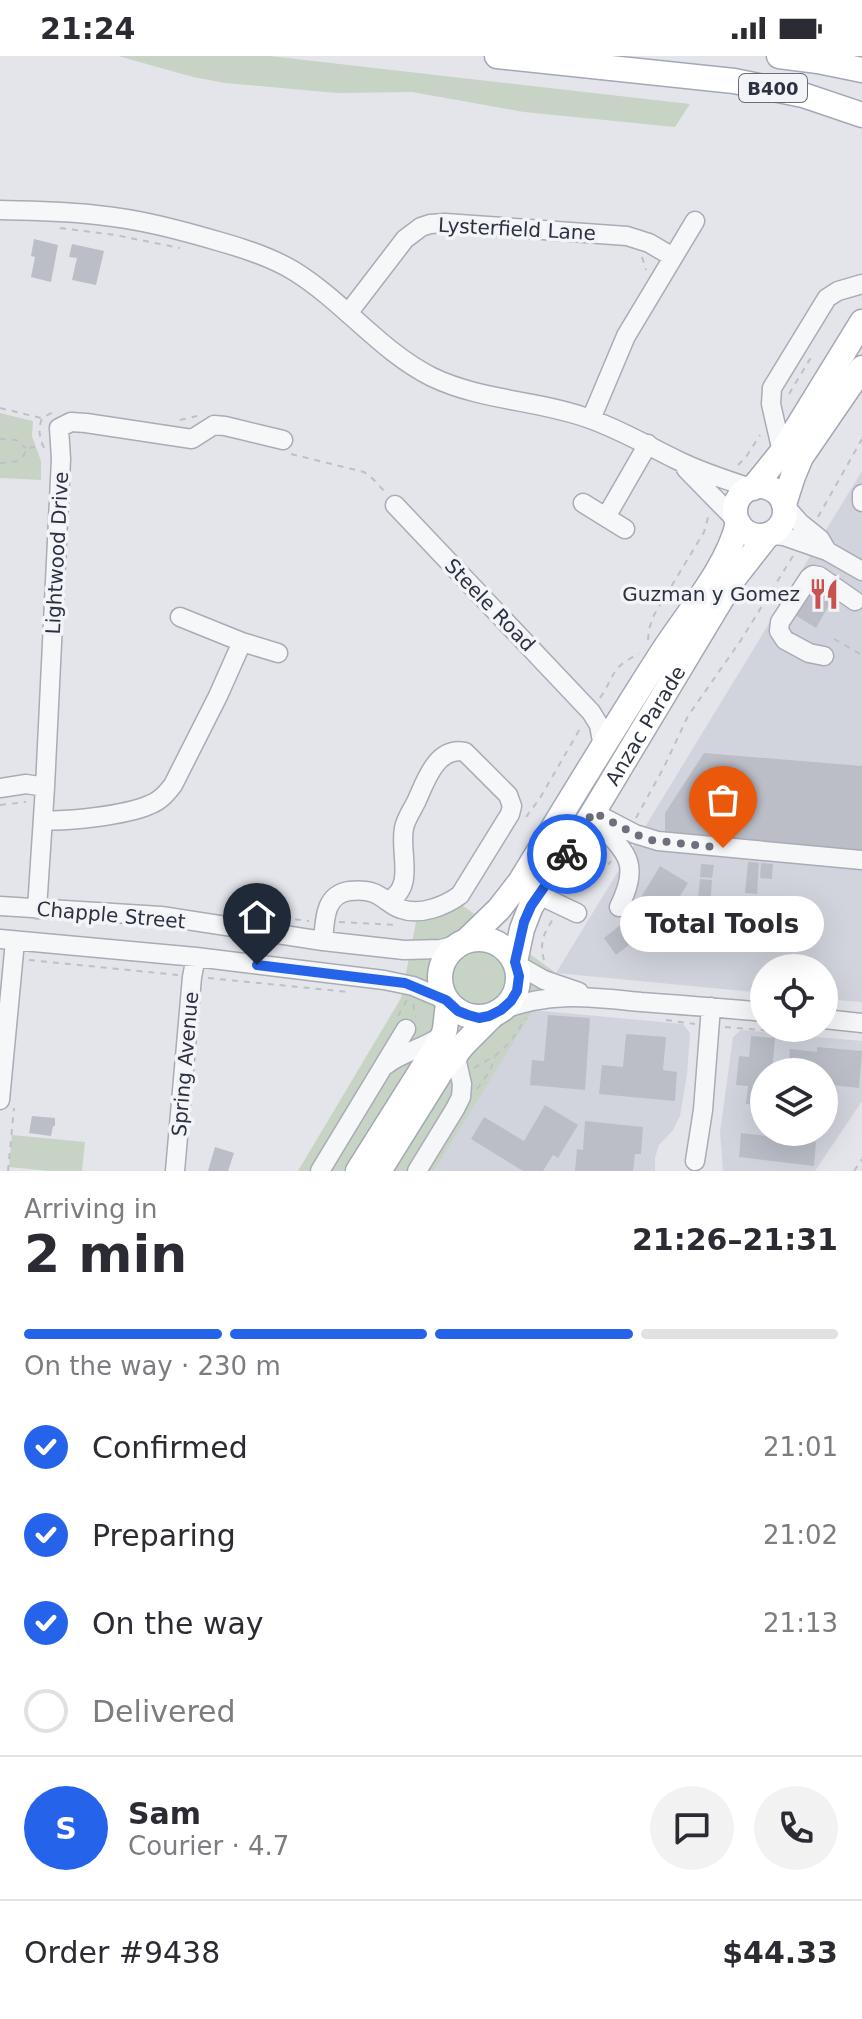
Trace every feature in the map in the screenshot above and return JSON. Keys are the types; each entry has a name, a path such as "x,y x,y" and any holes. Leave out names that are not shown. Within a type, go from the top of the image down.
{"main road":[{"name":"B400","path":"497,56 742,83 803,95 862,115"},
{"name":"B400","path":"779,56 862,70"},
{"path":"752,488 772,488 785,505 783,524 768,535 750,535 737,522 737,501 782,452 862,322"},
{"path":"785,505 801,457 862,368"},
{"name":"Anzac Parade","path":"464,942 513,892 626,709 725,558 737,522"},
{"name":"Anzac Parade","path":"516,963 524,922 539,895 592,814 734,578 768,535"},
{"path":"358,1171 452,1041 498,1012 517,991 519,976 516,963 508,951 493,941 482,938 464,942 450,951 442,968 441,983 452,1041 434,1081 379,1171"},
{"path":"447,1002 473,1017 498,1012"}],"street":[{"path":"0,210 96,215 169,228 269,258 292,269 349,312 386,347 435,378 479,393 591,419 675,459 720,488 737,522"},
{"path":"591,419 626,336 695,221"},
{"name":"Lysterfield Lane","path":"349,312 405,239 430,224 627,236 649,243 673,257"},
{"path":"782,452 770,397 772,388 831,294 862,284"},
{"path":"59,428 71,422 86,423 192,439 214,425 283,440"},
{"name":"Lightwood Drive","path":"37,909 61,459 59,428"},
{"path":"606,517 648,444"},
{"path":"720,488 752,488"},
{"path":"862,494 862,502"},
{"path":"583,503 625,529"},
{"name":"Steele Road","path":"395,505 589,709 600,728 603,747"},
{"path":"785,505 800,523 820,539 827,551"},
{"path":"768,535 784,536 827,551 862,571"},
{"path":"824,656 809,653 785,640 779,635 780,622 813,575 855,601"},
{"path":"180,617 278,653"},
{"path":"43,820 60,821 113,813 149,806 163,798 173,785 242,642"},
{"path":"589,709 603,714 626,709"},
{"path":"323,941 330,902 344,892 366,891 401,909 413,912 429,910 460,895 512,806 508,795 465,752 448,753 431,769 405,823 401,889 398,896 388,901"},
{"path":"0,788 26,784 45,787"},
{"path":"592,814 658,841 862,860"},
{"path":"592,814 620,848 630,866 629,886 619,907"},
{"path":"539,895 577,913"},
{"name":"Chapple Street","path":"0,906 161,916 391,949 422,951 464,942"},
{"path":"0,1100 9,946"},
{"name":"Chapple Street","path":"9,946 196,957 384,980 413,986 447,1002"},
{"name":"Spring Avenue","path":"175,1171 196,957"},
{"path":"516,963 544,980 592,997"},
{"path":"638,981 639,1002"},
{"path":"498,1012 543,998 592,997 750,1011"},
{"path":"695,1161 703,1110 711,1007"},
{"path":"838,1020 862,1023"},
{"path":"320,1171 411,1025"},
{"path":"383,1067 429,1044 452,1041 462,1090 458,1105 417,1171"}],"path":[{"path":"639,254 646,265 646,276"},
{"path":"648,643 654,615 704,532 709,518 709,502 746,457 810,359 832,372"},
{"path":"0,408 38,415 59,428"},
{"path":"0,439 16,440 26,449 23,458 0,463"},
{"path":"809,530 862,439"},
{"path":"283,440 282,452 364,472 395,505"},
{"path":"26,449 42,444"},
{"path":"834,639 862,655"},
{"path":"527,816 616,668 642,653"},
{"path":"0,805 28,802"},
{"path":"274,917 400,925"},
{"path":"9,946 192,977 361,994"},
{"path":"406,998 414,1006 411,1025"},
{"path":"462,1090 478,1089 496,1055"},
{"path":"854,1171 862,1159"}],"shaded area":[{"path":"862,471 862,1002 838,1000 838,954 750,954 750,992 556,973"},
{"path":"532,1010 683,1024 690,1033 680,1116 673,1130 659,1145 655,1171 434,1171"},
{"path":"741,1030 750,1031 750,1042 862,1041 862,1101 838,1137 838,1058 750,1058 750,1146 832,1146 815,1171 723,1171 720,1132 733,1037"}],"green space":[{"path":"118,56 270,56 690,104 675,127 524,112 412,92 337,93 225,83"},
{"path":"0,413 33,421 32,436 41,461 41,480 0,478"},
{"path":"462,905 556,973 434,1171 298,1171 401,998 416,922"},
{"path":"12,1135 85,1142 82,1171 9,1167"}],"building":[{"path":"34,239 58,245 51,282 31,277 35,257 31,256"},
{"path":"72,244 104,251 96,285 72,280 77,258 69,257"},
{"path":"815,584 834,596 816,628 795,615"},
{"path":"704,753 862,766 862,853 665,835 665,813"},
{"path":"748,862 759,863 757,894 745,893"},
{"path":"761,863 773,864 772,879 760,878"},
{"path":"701,864 714,865 712,878 700,877"},
{"path":"660,866 688,883 674,906 663,898 659,905 670,912 654,940 647,931 616,955 604,938 634,914 632,912"},
{"path":"700,879 712,880 710,909 697,908"},
{"path":"548,1015 590,1018 585,1090 530,1085 532,1060 544,1061"},
{"path":"626,1034 666,1037 663,1070 677,1072 675,1101 599,1094 602,1065 623,1067"},
{"path":"750,1042 775,1042 773,1058 750,1058 750,1104 746,1104 748,1086 736,1085 739,1056 749,1057"},
{"path":"817,1047 862,1051 859,1088 838,1086 838,1058 789,1058 790,1049 817,1052"},
{"path":"545,1105 578,1125 558,1158 553,1155 543,1171 523,1171 471,1139 484,1117 524,1141"},
{"path":"32,1116 55,1118 51,1136 29,1133"},
{"path":"585,1121 643,1127 641,1154 635,1154 633,1171 575,1171 577,1149 583,1150"},
{"path":"741,1133 750,1134 750,1146 816,1146 814,1166 739,1157"},
{"path":"215,1147 234,1153 228,1171 208,1171"}],"way so far":[{"path":"567,854 593,812 650,840 723,848"}],"place":[{"name":"Guzman y Gomez","path":"824,594"},
{"name":"Total Tools","path":"723,848"}],"route":[{"path":"257,965 405,983 446,1000 468,1015 479,1018 489,1016 501,1010 517,991 519,976 515,962 524,922 531,906 567,854"}]}
